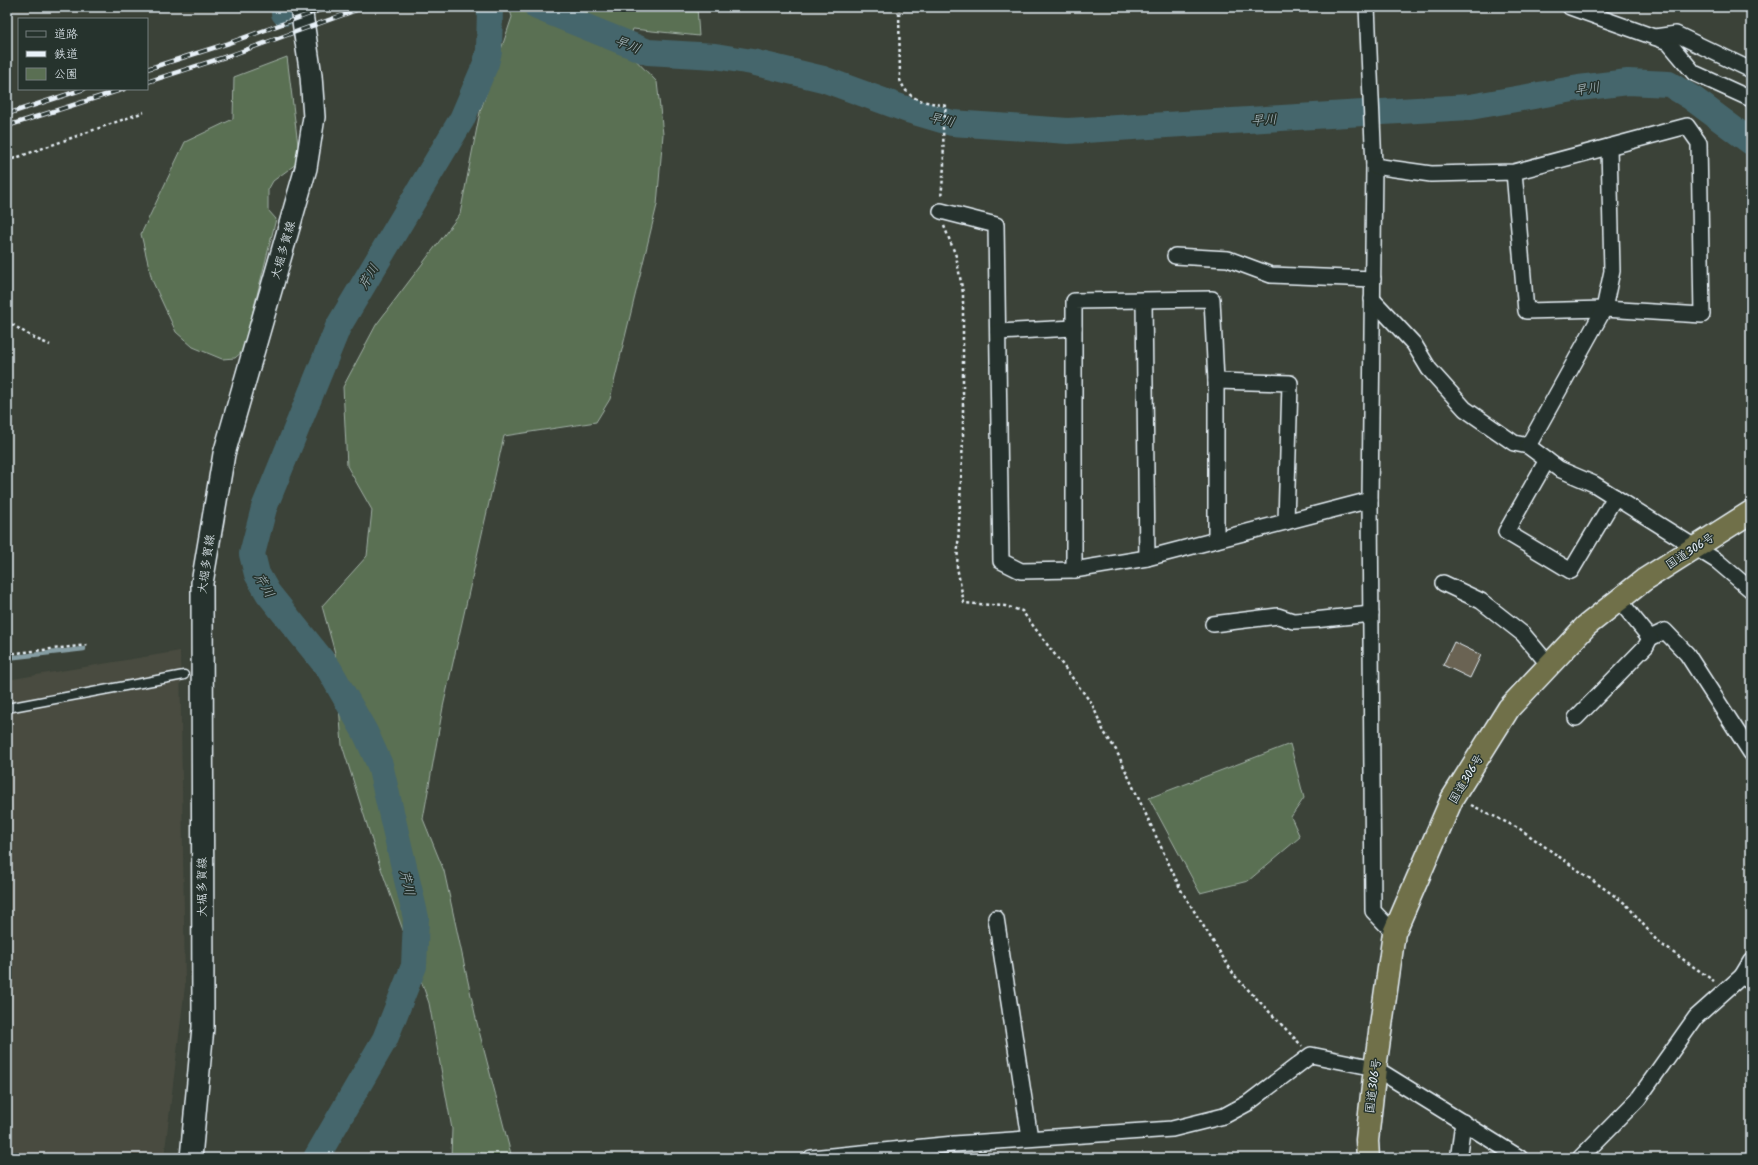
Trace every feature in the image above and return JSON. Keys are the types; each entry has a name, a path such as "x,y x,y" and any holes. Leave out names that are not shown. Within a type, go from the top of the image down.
{"highway":[{"name":"国道306号","path":"1368,1158 1367,1140 1375,1068 1394,933 1452,799 1509,708 1586,626 1644,580 1751,512"}],"main road":[{"name":"大堀多賀線","path":"190,1158 203,1027 202,583 224,454 306,168 314,117 311,76 301,7"}],"street":[{"path":"1367,7 1374,166 1370,500 1373,911 1394,933"},
{"path":"1570,7 1668,42 1694,73 1751,99"},
{"path":"1654,37 1676,34 1751,70"},
{"path":"1374,166 1430,174 1514,172 1687,126 1699,143 1702,315 1604,309 1526,311 1514,172"},
{"path":"1528,446 1604,309 1612,271 1609,147"},
{"path":"941,211 996,225 1001,560 1020,571 1074,570 1147,558 1370,500"},
{"path":"1175,256 1228,259 1271,275 1372,279"},
{"path":"1074,570 1074,301 1212,299 1216,380 1216,540"},
{"path":"1372,299 1414,344 1429,369 1465,409 1514,443 1528,446 1560,469 1594,484 1717,561 1751,590"},
{"path":"1144,301 1147,558"},
{"path":"998,332 1074,328"},
{"path":"1216,380 1290,383 1286,522"},
{"path":"1547,460 1506,532 1571,571 1615,497"},
{"path":"1443,583 1481,601 1524,634 1549,665"},
{"path":"1619,600 1650,638"},
{"path":"1213,624 1278,616 1292,621 1371,614"},
{"path":"1576,718 1646,646 1650,638 1665,631 1687,654 1751,753"},
{"path":"996,918 1030,1138"},
{"path":"1580,1158 1638,1099 1696,1017 1726,989 1746,979 1751,961"},
{"path":"811,1158 954,1144 1172,1129 1224,1116 1248,1104 1311,1055 1375,1068 1520,1158"},
{"path":"1461,1158 1459,1153 1463,1122"}],"lane":[{"path":"7,708 184,675"}],"path":[{"path":"899,7 900,80 904,91 915,99 946,106 943,127 944,166 941,211 942,221 956,256 963,293 963,438 957,567 964,603 1005,606 1022,611 1092,704 1104,732 1116,750 1181,890 1234,974 1311,1055"},
{"path":"7,161 144,112"},
{"path":"7,321 32,337 50,345"},
{"path":"7,654 88,645"},
{"path":"1471,804 1520,829 1626,904 1658,942 1726,989"}],"shaded area":[{"path":"180,651 185,986 164,1158 7,1158 7,680"}],"green space":[{"path":"509,7 697,7 699,36 633,29 626,50 657,82 663,134 657,205 610,399 596,422 504,436 443,707 423,819 444,871 477,1023 512,1158 451,1158 452,1129 429,1003 379,863 342,745 335,653 322,606 367,556 372,510 347,466 343,387 376,325 460,214 480,112 512,17"},
{"path":"287,57 300,161 273,181 268,190 268,210 276,219 243,351 235,358 222,359 193,347 176,332 152,280 141,234 185,142 233,119 234,77"},
{"path":"1290,744 1304,798 1291,817 1300,837 1248,881 1200,893 1149,798"}],"building":[{"path":"1454,642 1481,655 1470,678 1443,665"}],"waterway":[{"path":"284,7 284,13"},
{"name":"芹川","path":"316,1158 385,1039 414,966 416,918 380,765 365,732 329,669 268,593 257,574 252,554 264,508 338,327 462,119 486,63 489,51 490,7"},
{"name":"早川","path":"537,7 648,52 715,56 752,62 823,79 908,110 952,123 1068,131 1363,113"},
{"name":"早川","path":"1382,112 1470,107 1579,88 1628,82 1669,84 1692,98 1751,142"},
{"path":"7,658 84,649"}],"railway":[{"path":"148,69 229,43 329,7"},
{"path":"148,82 234,54 365,7"},
{"path":"7,114 81,90"},
{"path":"7,126 121,90"}]}
